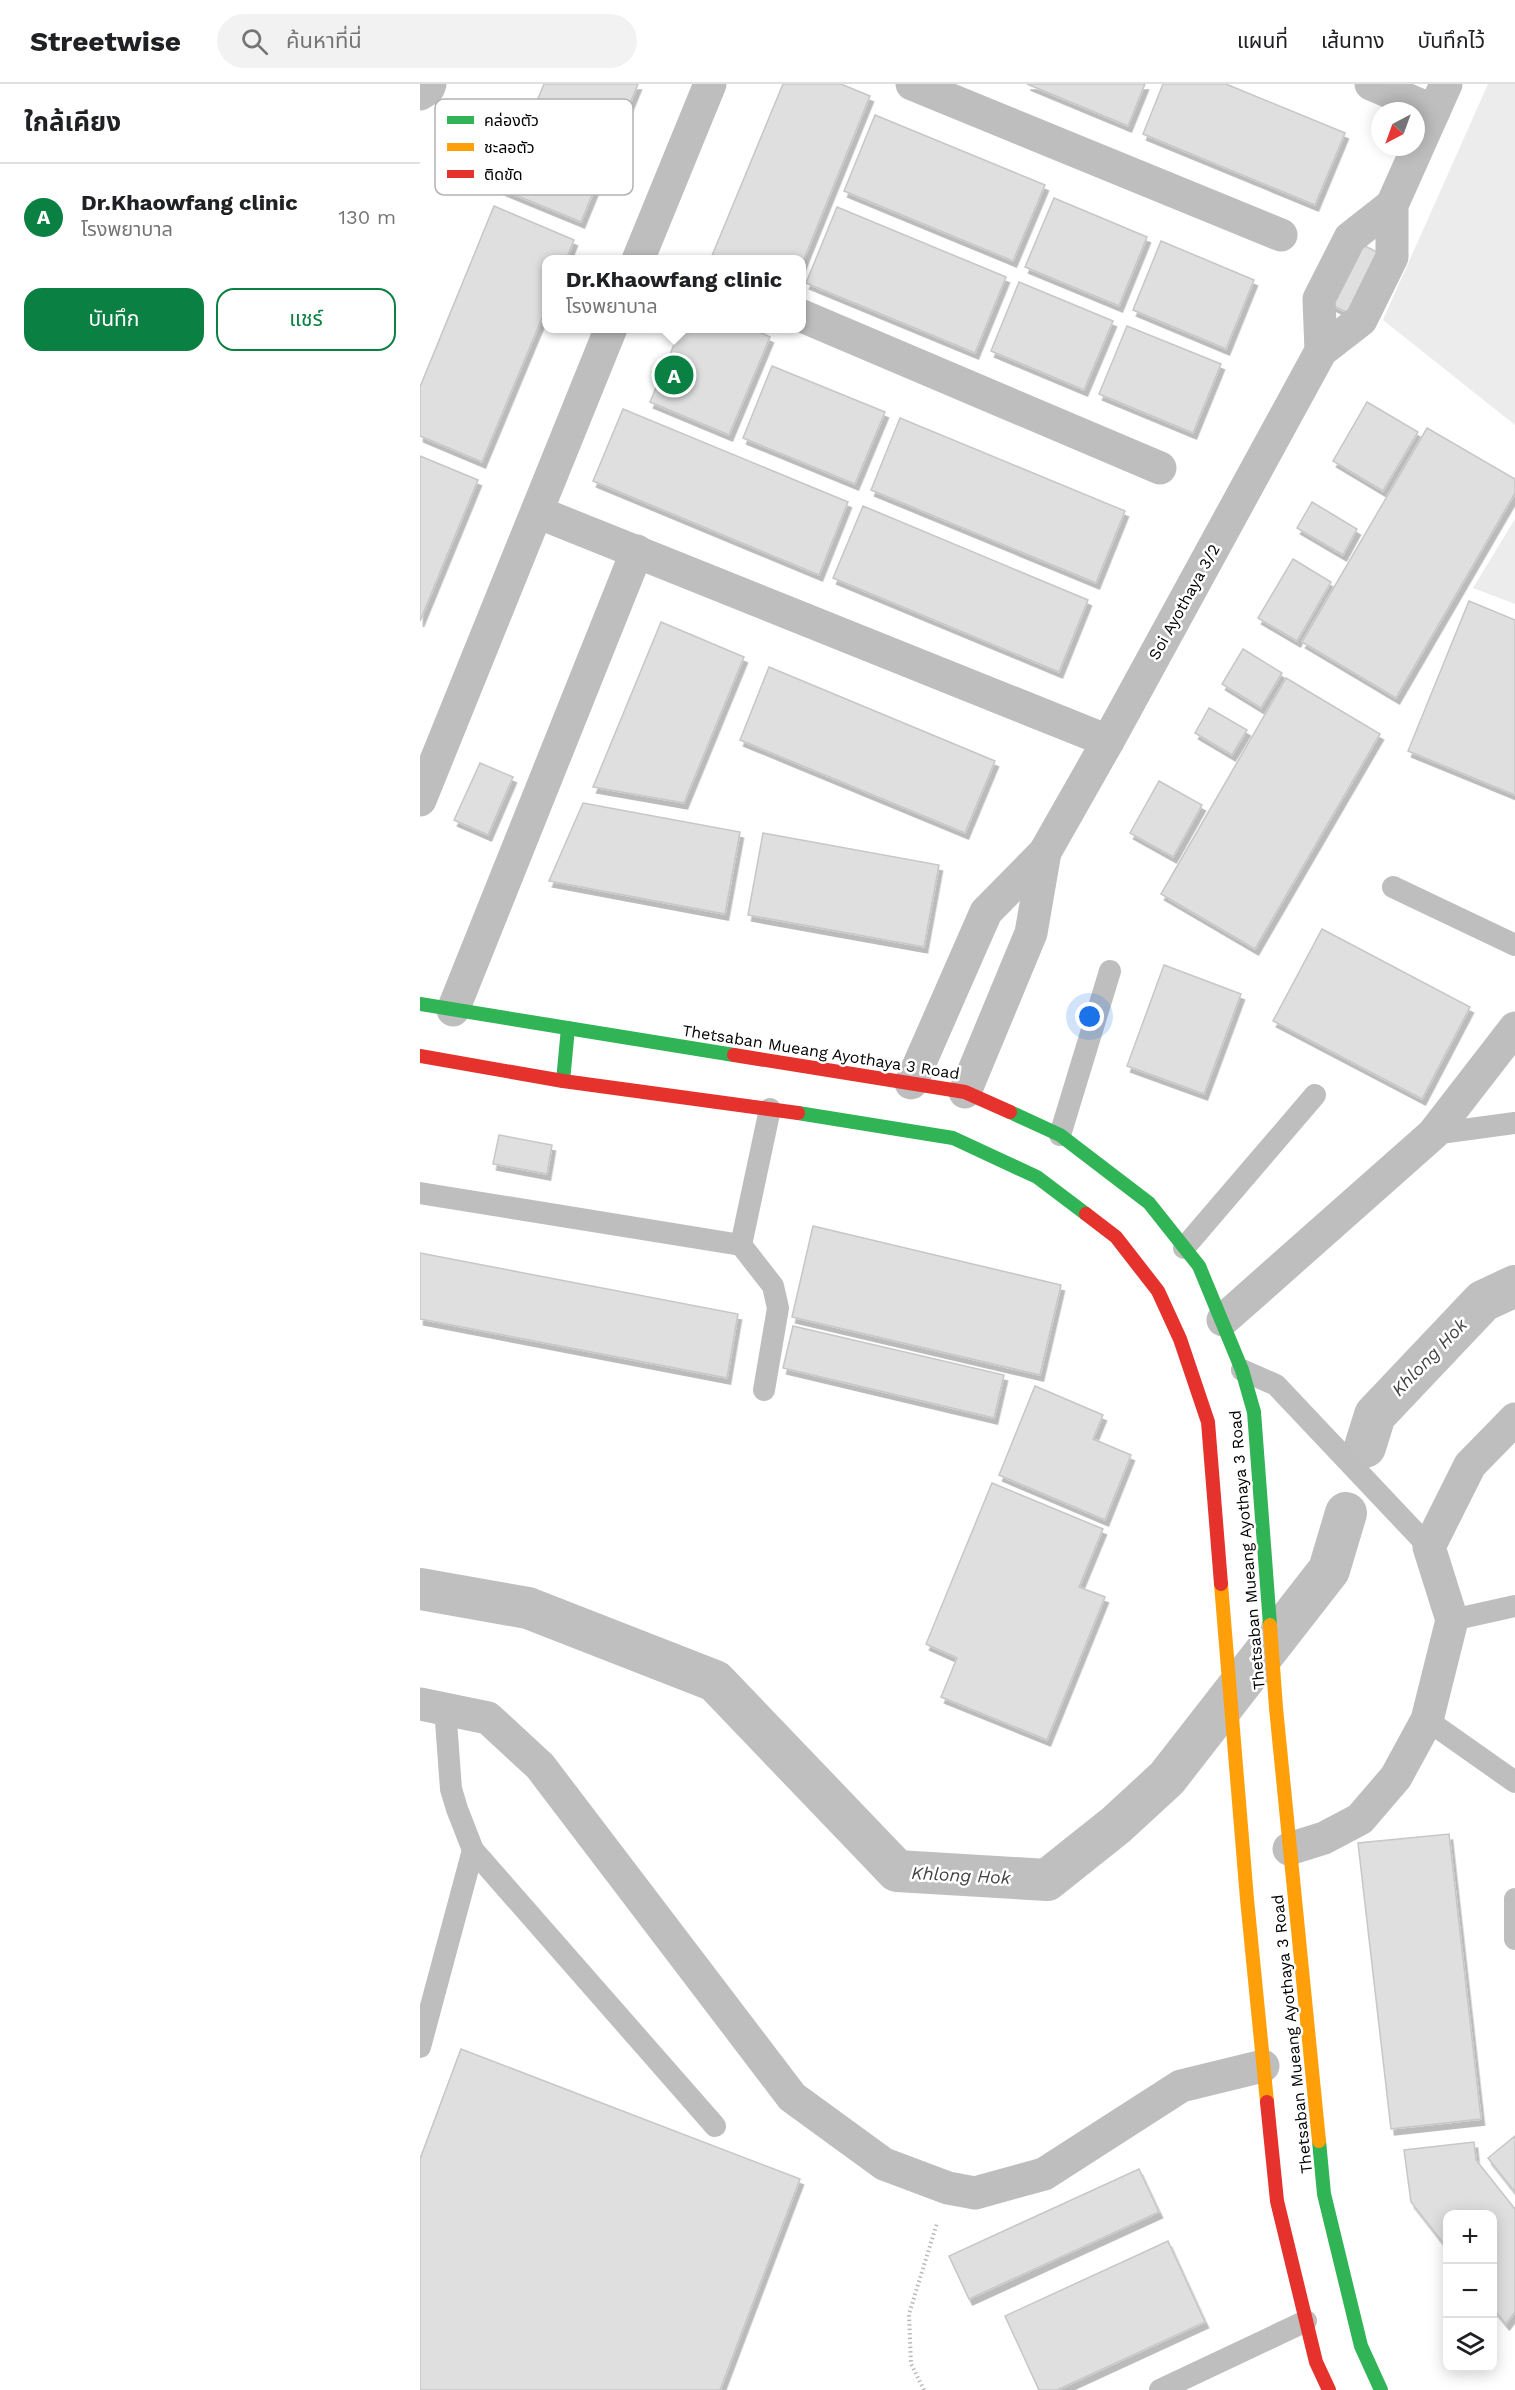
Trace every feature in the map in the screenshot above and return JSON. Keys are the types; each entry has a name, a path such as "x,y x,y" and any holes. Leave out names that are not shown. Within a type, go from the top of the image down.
{"street":[{"path":"420,94 430,84"},
{"path":"650,255 710,84"},
{"path":"912,84 1281,235"},
{"path":"1321,351 1361,320 1392,257 1392,205 1440,97 1371,84"},
{"path":"1321,351 1319,298 1350,238 1392,205"},
{"path":"806,318 1160,468"},
{"path":"420,800 609,333"},
{"name":"Soi Ayothaya 3/2","path":"911,1083 986,912 1045,852 1321,351"},
{"path":"537,512 1108,741"},
{"path":"453,1010 637,551"},
{"name":"Soi Ayothaya 3/2","path":"965,1092 1031,933 1045,852"},
{"name":"Thetsaban Mueang Ayothaya 3 Road","path":"420,1004 965,1092 1060,1135 1149,1203 1199,1266 1242,1370 1254,1412 1288,1835 1324,2194 1361,2346 1381,2390"},
{"path":"563,1081 568,1028"},
{"path":"1223,1320 1433,1134 1515,1028"},
{"name":"Thetsaban Mueang Ayothaya 3 Road","path":"420,1056 563,1081 770,1109 953,1138 1037,1177 1116,1237 1158,1291 1180,1339 1208,1422 1247,1899 1277,2201 1316,2362 1329,2390"},
{"path":"1288,1835 1324,1838 1360,1819 1396,1777 1427,1720 1452,1620 1429,1547 1470,1465 1515,1419"},
{"path":"433,1706 488,1718 540,1766 792,2097 884,2164 948,2188 975,2193 1044,2174 1181,2086 1263,2066"}],"lane":[{"path":"1394,886 1515,945"},
{"path":"1060,1135 1110,971"},
{"path":"1184,1248 1316,1095"},
{"path":"741,1245 770,1109"},
{"path":"1433,1134 1515,1123"},
{"path":"420,1193 741,1245 773,1286 778,1308 764,1390"},
{"path":"1242,1370 1276,1385 1429,1547"},
{"path":"1452,1620 1515,1606"},
{"path":"433,1706 451,1789 473,1850 715,2126"},
{"path":"1427,1720 1515,1782"},
{"path":"420,2047 473,1850"},
{"path":"1515,1908 1515,1939"},
{"path":"1160,2390 1306,2321"}],"path":[{"path":"924,2390 911,2364 909,2314 948,2188"}],"shaded area":[{"path":"1488,84 1515,84 1515,425 1383,320"},
{"path":"1515,519 1515,604 1473,588"}],"building":[{"path":"544,84 638,84 632,99 538,99"},
{"path":"783,84 841,84 870,96 806,255 712,255"},
{"path":"1027,84 1145,84 1128,126"},
{"path":"1163,84 1226,84 1345,133 1315,205 1143,134"},
{"path":"875,115 1045,185 1013,261 844,191"},
{"path":"516,195 592,195 581,222"},
{"path":"1054,198 1147,237 1119,306 1025,267"},
{"path":"494,206 574,240 568,255 542,255 542,318 482,462 420,436 420,387"},
{"path":"837,207 1006,277 975,353 806,283"},
{"path":"1161,241 1254,280 1226,349 1133,310"},
{"path":"1361,244 1383,255 1352,315 1330,304"},
{"path":"1019,282 1113,321 1084,390 991,351"},
{"path":"1127,326 1221,364 1193,433 1099,394"},
{"path":"679,333 761,333 770,337 729,435 650,402"},
{"path":"772,366 885,412 855,484 743,438"},
{"path":"1367,402 1418,432 1383,491 1333,461"},
{"path":"623,409 848,502 819,575 593,481"},
{"path":"900,418 1125,511 1096,583 871,490"},
{"path":"1427,428 1515,479 1515,493 1396,698 1302,642"},
{"path":"420,456 478,480 420,621"},
{"path":"1312,502 1357,529 1343,555 1297,528"},
{"path":"863,506 1088,600 1059,672 833,578"},
{"path":"1293,559 1331,582 1297,641 1258,618"},
{"path":"1469,601 1515,620 1515,795 1408,751"},
{"path":"661,622 744,657 684,803 593,787"},
{"path":"1243,649 1282,673 1261,708 1222,684"},
{"path":"769,667 995,761 965,833 740,740"},
{"path":"1286,678 1380,734 1255,949 1161,894"},
{"path":"1209,708 1247,730 1232,755 1195,733"},
{"path":"480,763 513,777 488,835 454,820"},
{"path":"1159,781 1202,805 1173,857 1130,833"},
{"path":"583,803 740,832 725,914 549,881"},
{"path":"763,833 939,865 924,947 748,915"},
{"path":"1322,929 1470,1007 1422,1099 1273,1021"},
{"path":"1164,965 1241,994 1204,1094 1127,1066"},
{"path":"499,1135 552,1145 547,1174 493,1164"},
{"path":"813,1226 1061,1285 1040,1375 792,1317"},
{"path":"420,1253 738,1314 727,1378 420,1319"},
{"path":"793,1326 1004,1375 994,1418 783,1368"},
{"path":"1035,1386 1103,1415 1093,1439 1131,1455 1105,1520 999,1475"},
{"path":"992,1483 1103,1529 1079,1587 1105,1597 1047,1740 941,1697 957,1658 926,1644"},
{"path":"1449,1834 1481,2119 1391,2129 1358,1843"},
{"path":"461,2049 800,2179 720,2390 420,2390 420,2159"},
{"path":"1515,2136 1515,2192 1488,2158"},
{"path":"1474,2142 1476,2160 1515,2209 1515,2312 1506,2324 1497,2313 1497,2210 1443,2210 1443,2243 1411,2202 1404,2150"},
{"path":"1139,2169 1159,2212 969,2299 949,2256"},
{"path":"1168,2241 1205,2322 1057,2390 1039,2390 1005,2316"}],"waterway":[{"name":"Khlong Hok","path":"1365,1447 1375,1415 1483,1301 1515,1286"},
{"name":"Khlong Hok","path":"420,1589 528,1608 715,1681 897,1871 1047,1880 1116,1825 1167,1778 1329,1570 1346,1513"}],"traffic: fast":[{"path":"420,1004 734,1055"},
{"path":"563,1081 568,1028"},
{"path":"1010,1112 1060,1135 1149,1203 1199,1266 1242,1370 1254,1412 1270,1625"},
{"path":"798,1113 953,1138 1037,1177 1086,1214"},
{"path":"1319,2141 1324,2194 1361,2346 1381,2390"}],"traffic: slow":[{"path":"1221,1584 1247,1899 1267,2102"},
{"path":"1270,1625 1276,1708 1319,2141"}],"traffic: jam":[{"path":"734,1055 965,1092 1010,1112"},
{"path":"420,1056 563,1081 798,1113"},
{"path":"1086,1214 1116,1237 1158,1291 1180,1339 1208,1422 1221,1584"},
{"path":"1267,2102 1277,2201 1316,2362 1329,2390"}],"place":[{"name":"Dr.Khaowfang clinic","path":"674,375"}]}
